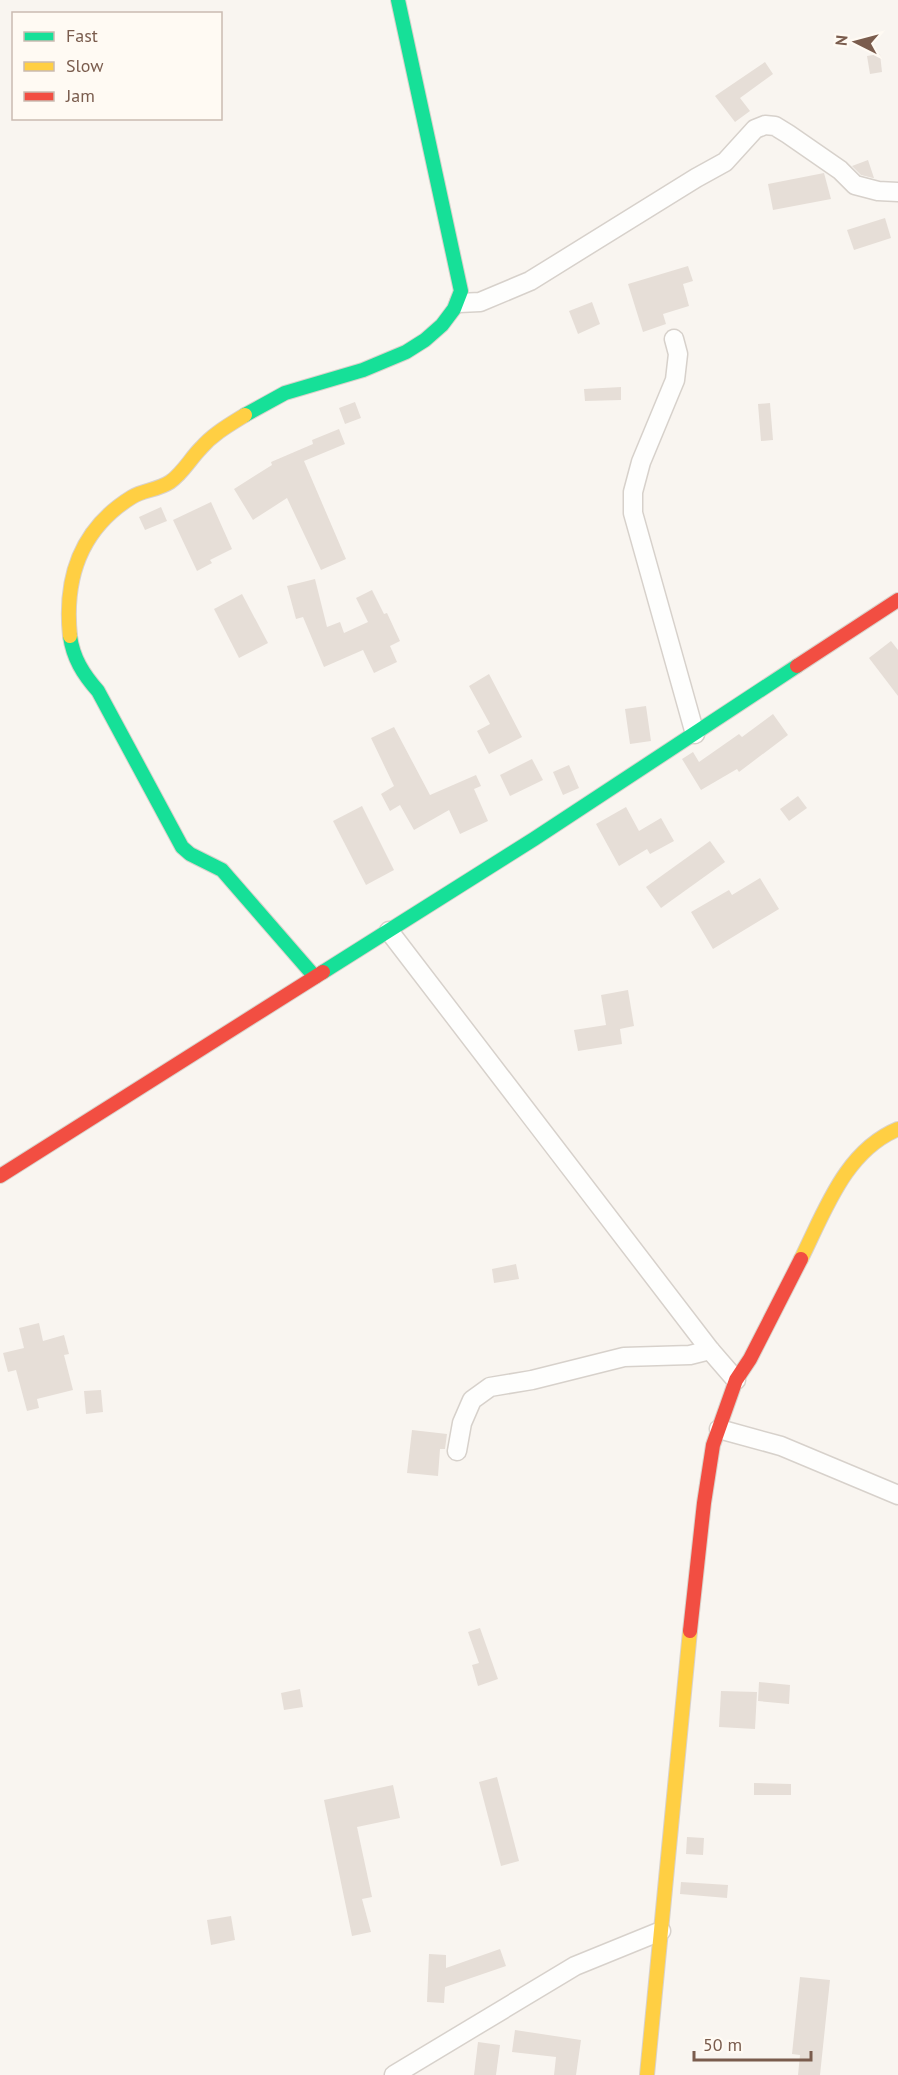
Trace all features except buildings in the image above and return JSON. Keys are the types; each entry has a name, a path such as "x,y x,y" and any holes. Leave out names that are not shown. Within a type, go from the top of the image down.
{"street":[{"path":"315,977 222,870 190,854 175,837 98,691 81,670 71,642 69,590 72,574 89,533 131,497 170,482 189,465 209,439 286,393 371,368 397,356 433,335 452,316 459,303 461,291 398,0"},
{"path":"459,303 480,302 530,281 725,162 755,129 765,125 775,126 788,134 840,170 855,185 878,191 898,192"},
{"path":"674,339 678,354 675,380 641,462 633,492 633,513 695,734"},
{"path":"0,1176 534,839 898,600"},
{"path":"389,931 710,1350 736,1380"},
{"path":"647,2075 698,1548 710,1465 718,1429 736,1380 750,1359 845,1173 861,1154 886,1134 898,1129"},
{"path":"457,1451 462,1423 472,1400 490,1387 532,1380 624,1357 690,1354 710,1350"},
{"path":"718,1429 781,1446 898,1495"},
{"path":"394,2075 575,1966 661,1931"}],"traffic: fast":[{"path":"245,415 285,393 363,370 406,352 425,340 442,325 454,309 461,291 398,0"},
{"path":"70,636 79,665 98,691 182,847 190,854 222,870 315,977"},
{"path":"323,972 534,839 797,666"}],"traffic: slow":[{"path":"70,636 70,594 73,575 79,557 100,524 132,497 170,482 211,438 245,415"},
{"path":"801,1259 828,1203 850,1167 880,1139 898,1129"},
{"path":"647,2075 690,1631"}],"traffic: jam":[{"path":"797,666 898,600"},
{"path":"0,1176 323,972"},
{"path":"690,1631 704,1503 713,1445 736,1380 750,1359 801,1259"}]}
